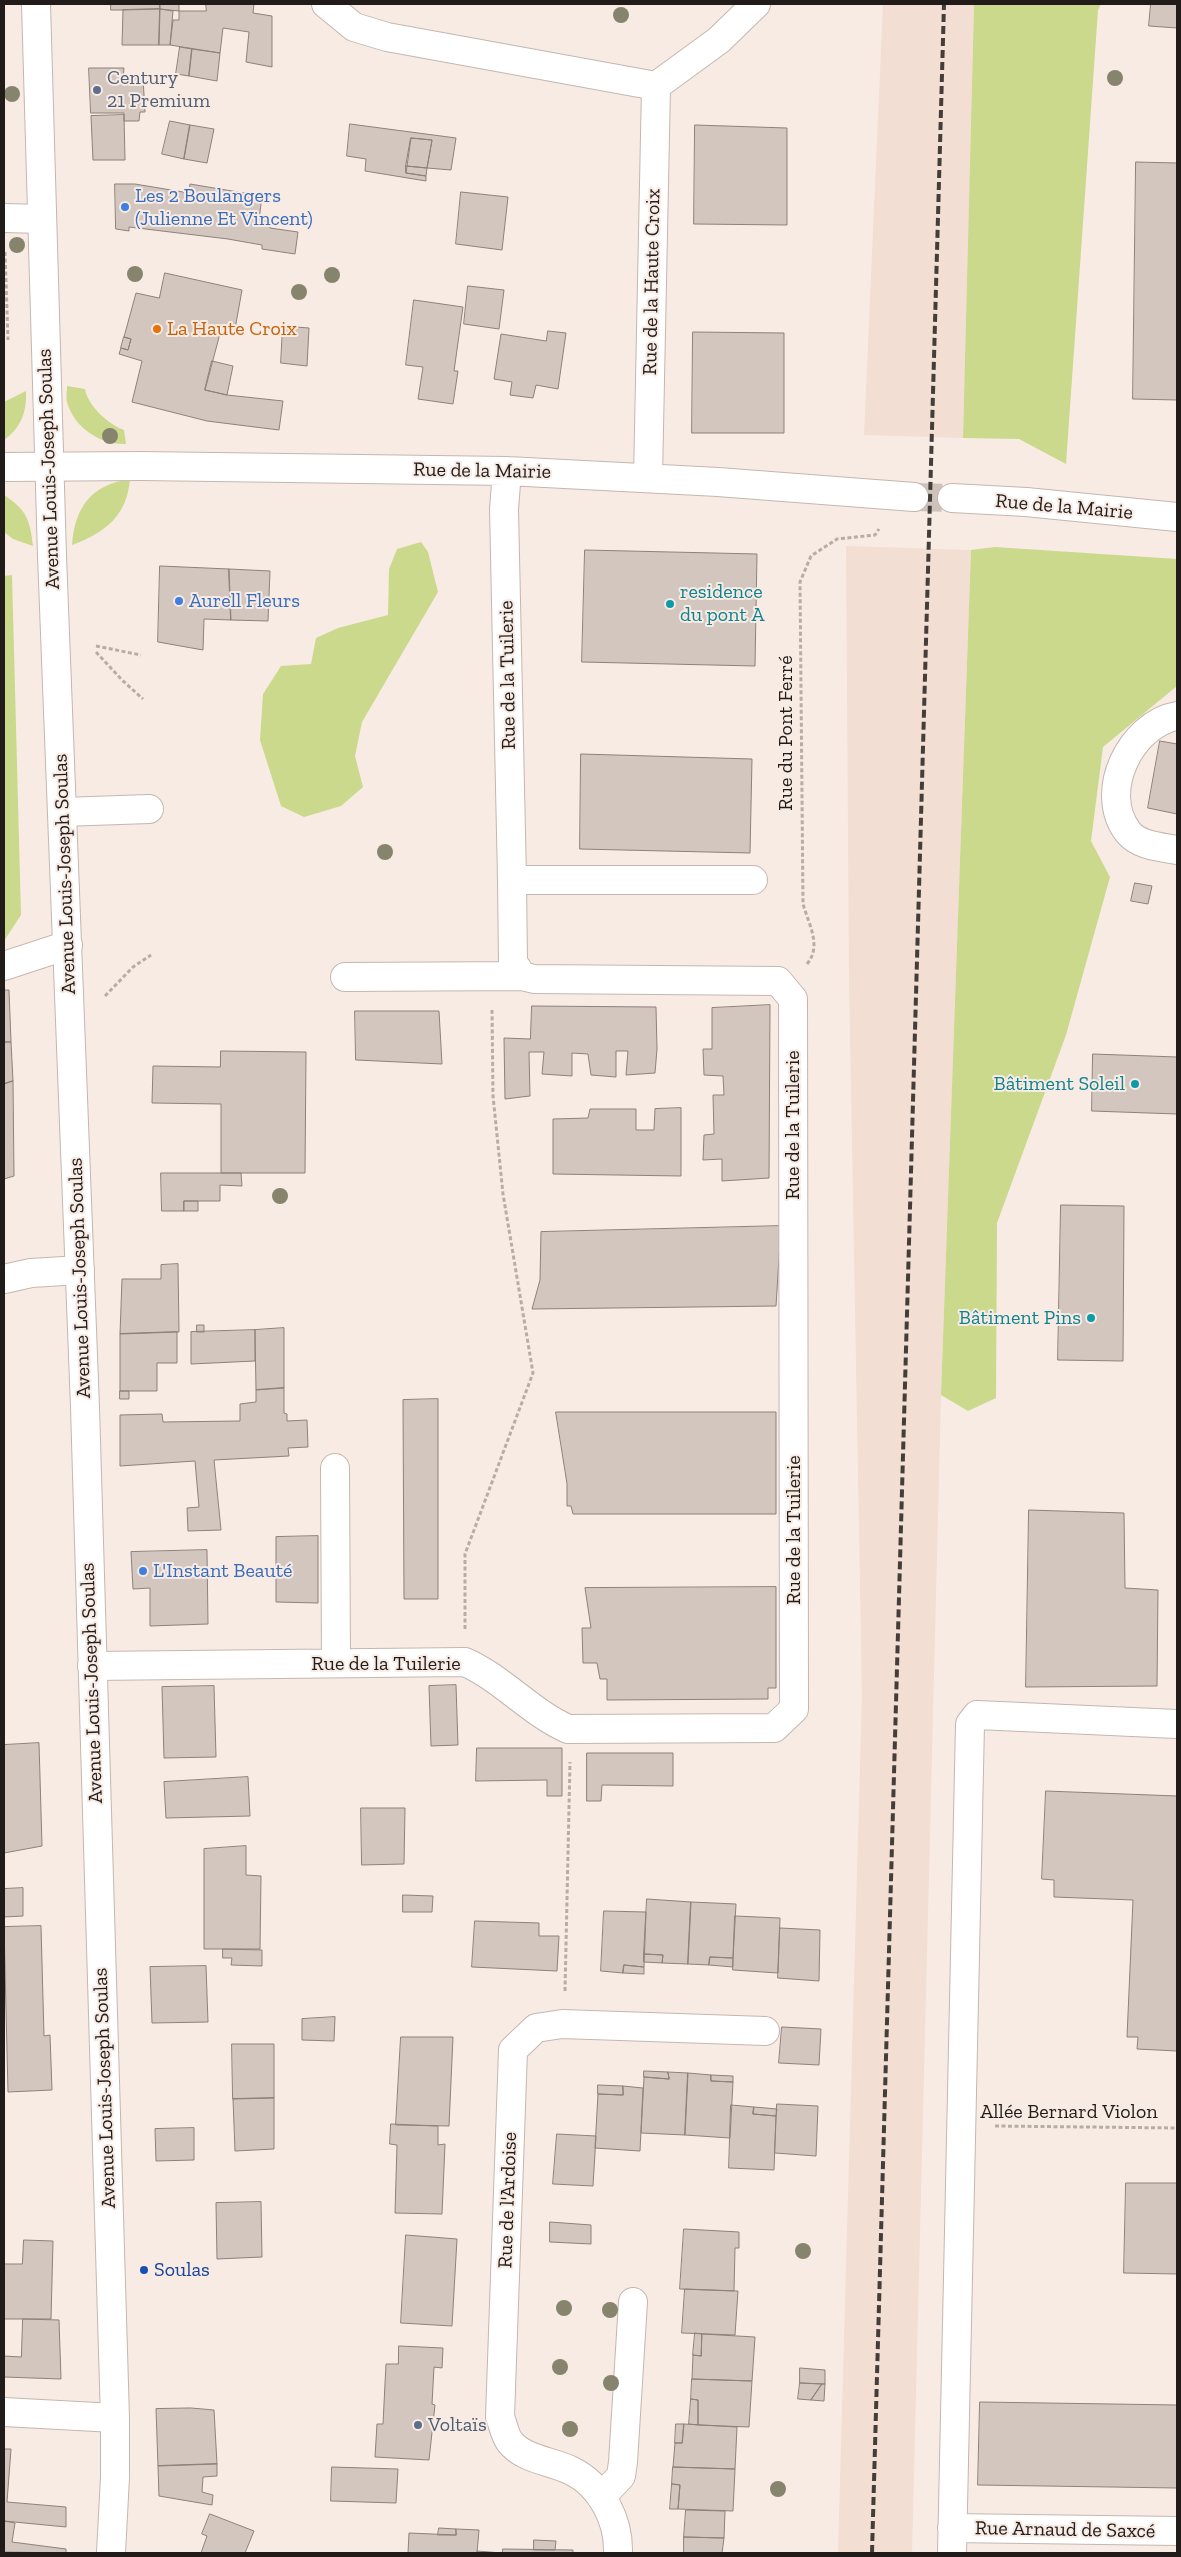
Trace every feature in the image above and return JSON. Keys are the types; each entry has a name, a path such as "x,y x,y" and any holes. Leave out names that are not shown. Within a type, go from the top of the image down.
{"street":[{"name":"Avenue Louis-Joseph Soulas","path":"36,4 49,466 80,1270 115,2418 115,2477 111,2553"},
{"path":"326,4 354,27 388,38 656,86 719,40 756,4"},
{"name":"Rue de la Haute Croix","path":"648,478 656,86"},
{"path":"4,218 41,220"},
{"name":"Rue de la Mairie","path":"4,467 507,471 648,478 914,496"},
{"name":"Rue de la Tuilerie","path":"507,471 504,509 513,962 522,976"},
{"name":"Rue de la Mairie","path":"952,498 1026,502 1177,517"},
{"path":"1177,716 1160,721 1129,750 1121,768 1116,793 1119,816 1128,833 1142,843 1177,850"},
{"path":"63,812 149,809"},
{"path":"512,880 753,880"},
{"path":"4,966 68,945"},
{"path":"345,978 492,978 522,976 534,979 778,981 786,990"},
{"name":"Rue de la Tuilerie","path":"92,1666 465,1662 482,1670 548,1720 568,1729 774,1728 794,1709 793,999 786,990"},
{"path":"4,1279 31,1273 80,1270"},
{"path":"335,1468 336,1663"},
{"path":"952,2541 970,1724 977,1715 1177,1724"},
{"name":"Rue de l'Ardoise","path":"618,2553 616,2525 601,2497 588,2482 572,2471 527,2454 510,2442 500,2417 513,2050 536,2028 562,2024 766,2031"},
{"path":"601,2497 621,2476 633,2302"},
{"path":"4,2412 115,2418"},
{"name":"Rue Arnaud de Saxcé","path":"952,2541 1177,2531"}],"path":[{"path":"4,268 9,343"},
{"name":"Rue du Pont Ferré","path":"786,990 814,956 816,944 803,904 800,582 811,556 837,539 875,535 882,524"},
{"path":"96,646 141,655"},
{"path":"96,652 122,680 144,699"},
{"path":"105,996 133,967 151,955"},
{"path":"465,1662 465,1554 533,1373 503,1194 495,1115 492,978"},
{"path":"562,2024 566,1972 568,1729"},
{"name":"Allée Bernard Violon","path":"961,2126 1177,2128"}],"shaded area":[{"path":"883,4 974,4 963,438 864,435"},
{"path":"846,546 971,550 941,1395 912,2553 838,2553 862,1695 849,978"}],"green space":[{"path":"974,4 1101,4 1098,10 1066,464 1019,439 963,438"},
{"path":"67,386 85,389 94,408 124,430 126,444 107,442 82,427 76,420 67,402"},
{"path":"26,391 22,419 15,430 4,440 4,402"},
{"path":"130,479 124,503 112,521 95,535 72,545 81,509 95,492 105,486"},
{"path":"4,495 12,500 26,516 29,522 33,546 13,539 4,532"},
{"path":"421,542 428,552 438,592 362,722 355,756 363,787 341,806 304,817 281,806 260,740 263,694 281,666 311,664 316,638 338,628 388,615 389,569 397,549"},
{"path":"995,547 1177,559 1177,686 1103,747 1091,841 1110,877 1066,1035 997,1223 996,1398 968,1411 941,1395 971,550"},
{"path":"12,575 21,915 4,941 4,576"}],"building":[{"path":"111,4 160,4 160,9 111,10"},
{"path":"160,4 179,4 179,11 160,9"},
{"path":"206,4 254,4 253,13 272,16 272,67 246,62 249,32 223,28 220,53 170,45 173,20 179,20 179,11 206,11"},
{"path":"1151,4 1177,4 1177,28 1149,26"},
{"path":"160,9 159,45 122,45 123,10"},
{"path":"160,9 173,11 170,45 159,45"},
{"path":"180,47 192,49 189,76 176,74"},
{"path":"192,49 220,53 217,81 189,76"},
{"path":"89,68 124,68 123,78 143,78 145,112 140,112 139,121 124,121 124,113 91,113"},
{"path":"124,115 125,160 93,160 91,116"},
{"path":"170,121 190,125 184,159 162,154"},
{"path":"350,124 456,138 451,170 427,168 432,140 411,138 406,173 426,176 426,181 365,171 366,159 347,156"},
{"path":"190,125 214,129 207,163 184,159"},
{"path":"695,125 787,128 787,225 694,224"},
{"path":"411,138 432,140 427,168 406,166"},
{"path":"1136,162 1177,163 1177,400 1133,399"},
{"path":"406,166 427,168 426,176 406,173"},
{"path":"115,184 135,184 189,193 190,184 262,196 259,220 271,222 270,228 298,232 295,254 262,249 262,245 228,239 129,227 129,231 116,229"},
{"path":"461,192 508,197 502,250 456,244"},
{"path":"165,273 242,290 235,329 222,326 205,390 227,395 283,401 279,430 207,421 132,402 142,361 119,354 121,348 128,350 131,339 124,337 136,293 159,298"},
{"path":"468,286 504,290 499,329 464,324"},
{"path":"414,300 463,307 454,371 458,371 453,404 418,399 423,367 406,365"},
{"path":"283,326 309,328 307,366 281,363"},
{"path":"548,331 566,333 558,389 536,385 533,398 510,395 512,382 494,379 501,334 546,341"},
{"path":"693,332 784,333 784,433 692,433"},
{"path":"124,337 131,339 128,350 121,348"},
{"path":"212,361 233,366 227,395 205,390"},
{"name":"residence du pont A","path":"585,550 757,554 755,666 582,662"},
{"path":"160,566 229,569 231,620 204,619 203,650 158,642"},
{"path":"229,569 270,571 268,621 231,620"},
{"path":"1160,741 1177,744 1177,814 1148,808"},
{"path":"581,754 752,759 750,853 580,849"},
{"path":"1135,883 1152,886 1148,904 1131,901"},
{"path":"4,990 9,990 11,1042 4,1042"},
{"path":"770,1005 769,1178 722,1181 722,1159 703,1160 704,1135 714,1134 713,1095 724,1095 723,1076 704,1075 703,1049 712,1049 712,1008"},
{"path":"532,1006 656,1007 657,1049 655,1073 626,1075 628,1051 616,1051 616,1077 591,1075 588,1054 572,1053 572,1076 542,1074 544,1052 529,1052 530,1096 505,1099 504,1038 530,1039"},
{"path":"355,1011 439,1011 442,1064 356,1060"},
{"path":"4,1042 11,1042 13,1081 4,1084"},
{"path":"221,1051 306,1052 305,1173 221,1173 221,1104 152,1103 153,1066 220,1067"},
{"name":"Bâtiment Soleil","path":"1093,1054 1177,1057 1177,1114 1092,1111"},
{"path":"13,1081 14,1176 4,1179 4,1084"},
{"path":"681,1108 681,1176 553,1174 553,1119 588,1118 590,1109 636,1109 636,1130 654,1130 655,1109"},
{"path":"161,1173 241,1173 242,1186 220,1185 220,1201 184,1201 184,1211 162,1211"},
{"path":"184,1201 198,1201 198,1211 184,1211"},
{"name":"Bâtiment Pins","path":"1061,1205 1124,1206 1123,1361 1058,1360"},
{"path":"781,1226 776,1306 532,1309 540,1280 541,1232"},
{"path":"178,1264 179,1332 120,1334 122,1279 161,1279 161,1265"},
{"path":"197,1325 204,1325 204,1332 197,1332"},
{"path":"284,1328 284,1388 256,1390 255,1330"},
{"path":"255,1330 255,1361 191,1364 191,1332"},
{"path":"177,1332 177,1363 157,1363 157,1391 120,1391 120,1334"},
{"path":"284,1388 284,1413 287,1414 287,1421 307,1420 308,1447 288,1448 289,1456 214,1460 221,1530 188,1531 187,1508 199,1507 195,1461 120,1466 120,1415 162,1414 163,1422 240,1421 240,1404 256,1402 256,1390"},
{"path":"120,1391 129,1391 129,1399 120,1399"},
{"path":"438,1399 438,1599 404,1599 403,1400"},
{"path":"556,1412 776,1412 776,1514 573,1514 571,1506 567,1506 567,1484"},
{"path":"1029,1510 1124,1513 1125,1588 1158,1590 1157,1686 1026,1687"},
{"path":"318,1536 318,1603 276,1602 276,1537"},
{"path":"207,1550 208,1624 150,1626 150,1588 133,1589 131,1552"},
{"path":"776,1587 776,1688 768,1688 768,1699 607,1700 607,1679 600,1679 597,1663 583,1663 582,1628 591,1628 585,1588"},
{"path":"456,1685 458,1745 431,1746 429,1686"},
{"path":"214,1686 216,1757 164,1758 162,1687"},
{"path":"39,1743 42,1846 4,1853 4,1745"},
{"path":"477,1748 562,1748 562,1796 547,1796 547,1780 476,1781"},
{"path":"587,1753 673,1753 673,1786 602,1785 601,1801 587,1801"},
{"path":"248,1777 250,1816 166,1818 164,1782"},
{"path":"1046,1791 1177,1796 1177,2051 1137,2049 1138,2037 1127,2037 1133,1900 1054,1897 1054,1880 1042,1879"},
{"path":"361,1808 405,1808 404,1864 362,1865"},
{"path":"246,1846 246,1875 261,1876 260,1949 204,1949 204,1849"},
{"path":"23,1888 23,1916 4,1917 4,1889"},
{"path":"403,1895 433,1896 432,1912 403,1912"},
{"path":"647,1899 691,1902 688,1964 662,1963 663,1955 644,1954"},
{"path":"691,1902 736,1904 733,1958 710,1957 709,1965 688,1964"},
{"path":"604,1911 646,1912 644,1967 624,1965 623,1973 601,1971"},
{"path":"735,1916 780,1918 778,1973 733,1970"},
{"path":"475,1921 539,1923 539,1936 559,1936 557,1971 472,1967"},
{"path":"41,1926 44,2036 50,2035 52,2090 8,2092 4,1927"},
{"path":"780,1928 820,1930 819,1981 778,1978"},
{"path":"223,1949 262,1950 262,1966 231,1965 232,1958 223,1958"},
{"path":"644,1954 663,1955 662,1963 644,1962"},
{"path":"710,1957 733,1958 733,1967 709,1965"},
{"path":"624,1965 644,1967 644,1974 623,1973"},
{"path":"206,1966 208,2022 152,2023 150,1967"},
{"path":"335,2017 334,2041 302,2040 302,2019"},
{"path":"782,2027 821,2029 819,2065 779,2063"},
{"path":"401,2037 453,2037 449,2126 396,2125"},
{"path":"232,2044 274,2044 274,2098 233,2099"},
{"path":"644,2071 668,2072 669,2079 644,2077"},
{"path":"668,2072 688,2073 685,2135 641,2133 644,2077 669,2079"},
{"path":"688,2073 711,2075 711,2081 733,2082 730,2138 685,2135"},
{"path":"711,2075 733,2076 733,2082 711,2081"},
{"path":"598,2085 623,2086 623,2095 598,2094"},
{"path":"623,2086 643,2088 640,2151 595,2148 598,2094 623,2095"},
{"path":"274,2098 274,2149 235,2151 233,2099"},
{"path":"777,2104 818,2106 816,2156 775,2153"},
{"path":"731,2105 754,2107 753,2114 776,2116 774,2170 729,2168"},
{"path":"754,2107 777,2109 776,2116 753,2114"},
{"path":"391,2124 438,2126 438,2145 445,2144 442,2214 395,2213 397,2145 390,2144"},
{"path":"194,2128 194,2160 156,2161 155,2129"},
{"path":"557,2134 596,2136 593,2186 553,2184"},
{"path":"1126,2183 1177,2183 1177,2274 1124,2273"},
{"path":"261,2202 262,2257 217,2259 216,2203"},
{"path":"550,2222 591,2225 591,2244 550,2242"},
{"path":"684,2229 739,2232 739,2248 735,2248 734,2291 680,2289"},
{"path":"406,2235 457,2239 452,2326 401,2323"},
{"path":"24,2240 53,2241 51,2319 4,2319 4,2264 22,2264"},
{"path":"685,2289 738,2291 735,2335 682,2333"},
{"path":"23,2319 59,2320 61,2379 4,2377 4,2356 21,2357"},
{"path":"695,2333 702,2334 701,2356 693,2355"},
{"path":"702,2334 755,2337 752,2381 692,2379 693,2355 701,2356"},
{"path":"399,2346 443,2348 442,2368 434,2367 432,2404 435,2405 429,2460 375,2457 377,2424 383,2424 386,2364 398,2364"},
{"path":"800,2368 825,2370 825,2384 800,2383"},
{"path":"692,2379 752,2381 749,2427 698,2425 698,2400 691,2399"},
{"path":"800,2383 822,2384 811,2400 798,2399"},
{"path":"822,2384 825,2384 824,2401 811,2400"},
{"path":"691,2399 698,2400 698,2425 689,2424"},
{"path":"980,2402 1177,2405 1177,2488 978,2485"},
{"path":"191,2408 214,2410 217,2464 158,2466 156,2409"},
{"path":"676,2424 684,2424 682,2443 675,2443"},
{"path":"684,2424 737,2427 735,2469 673,2467 675,2443 682,2443"},
{"path":"4,2449 11,2449 7,2502 66,2507 66,2527 4,2521"},
{"path":"217,2464 217,2476 203,2477 202,2492 213,2495 212,2505 159,2496 158,2466"},
{"path":"332,2467 398,2469 396,2503 331,2501"},
{"path":"673,2467 735,2469 733,2511 678,2509 680,2485 672,2484"},
{"path":"672,2484 680,2485 678,2509 670,2509"},
{"path":"686,2510 725,2511 724,2538 684,2537"},
{"path":"210,2514 254,2531 245,2553 201,2553 207,2536 202,2534"},
{"path":"4,2521 15,2523 12,2542 66,2549 66,2553 4,2552"},
{"path":"439,2528 456,2529 456,2535 438,2535"},
{"path":"456,2529 479,2530 477,2553 408,2553 409,2533 456,2535"},
{"path":"684,2537 724,2538 722,2553 684,2553"},
{"path":"534,2540 556,2541 555,2550 534,2550"},
{"path":"503,2549 573,2550 573,2553 502,2553"},
{"path":"477,2551 502,2553 477,2553"}],"tunnel":[{"path":"914,497 952,498"}],"railway":[{"path":"872,2553 944,4"}],"place":[{"name":"Century 21 Premium","path":"97,90"},
{"name":"Les 2 Boulangers (Julienne Et Vincent)","path":"125,207"},
{"name":"La Haute Croix","path":"157,329"},
{"name":"Aurell Fleurs","path":"179,601"},
{"name":"residence du pont A","path":"670,604"},
{"name":"Bâtiment Soleil","path":"1135,1084"},
{"name":"Bâtiment Pins","path":"1091,1318"},
{"name":"L'Instant Beauté","path":"143,1571"},
{"name":"Soulas","path":"144,2270"},
{"name":"Voltaïs","path":"418,2425"}]}
